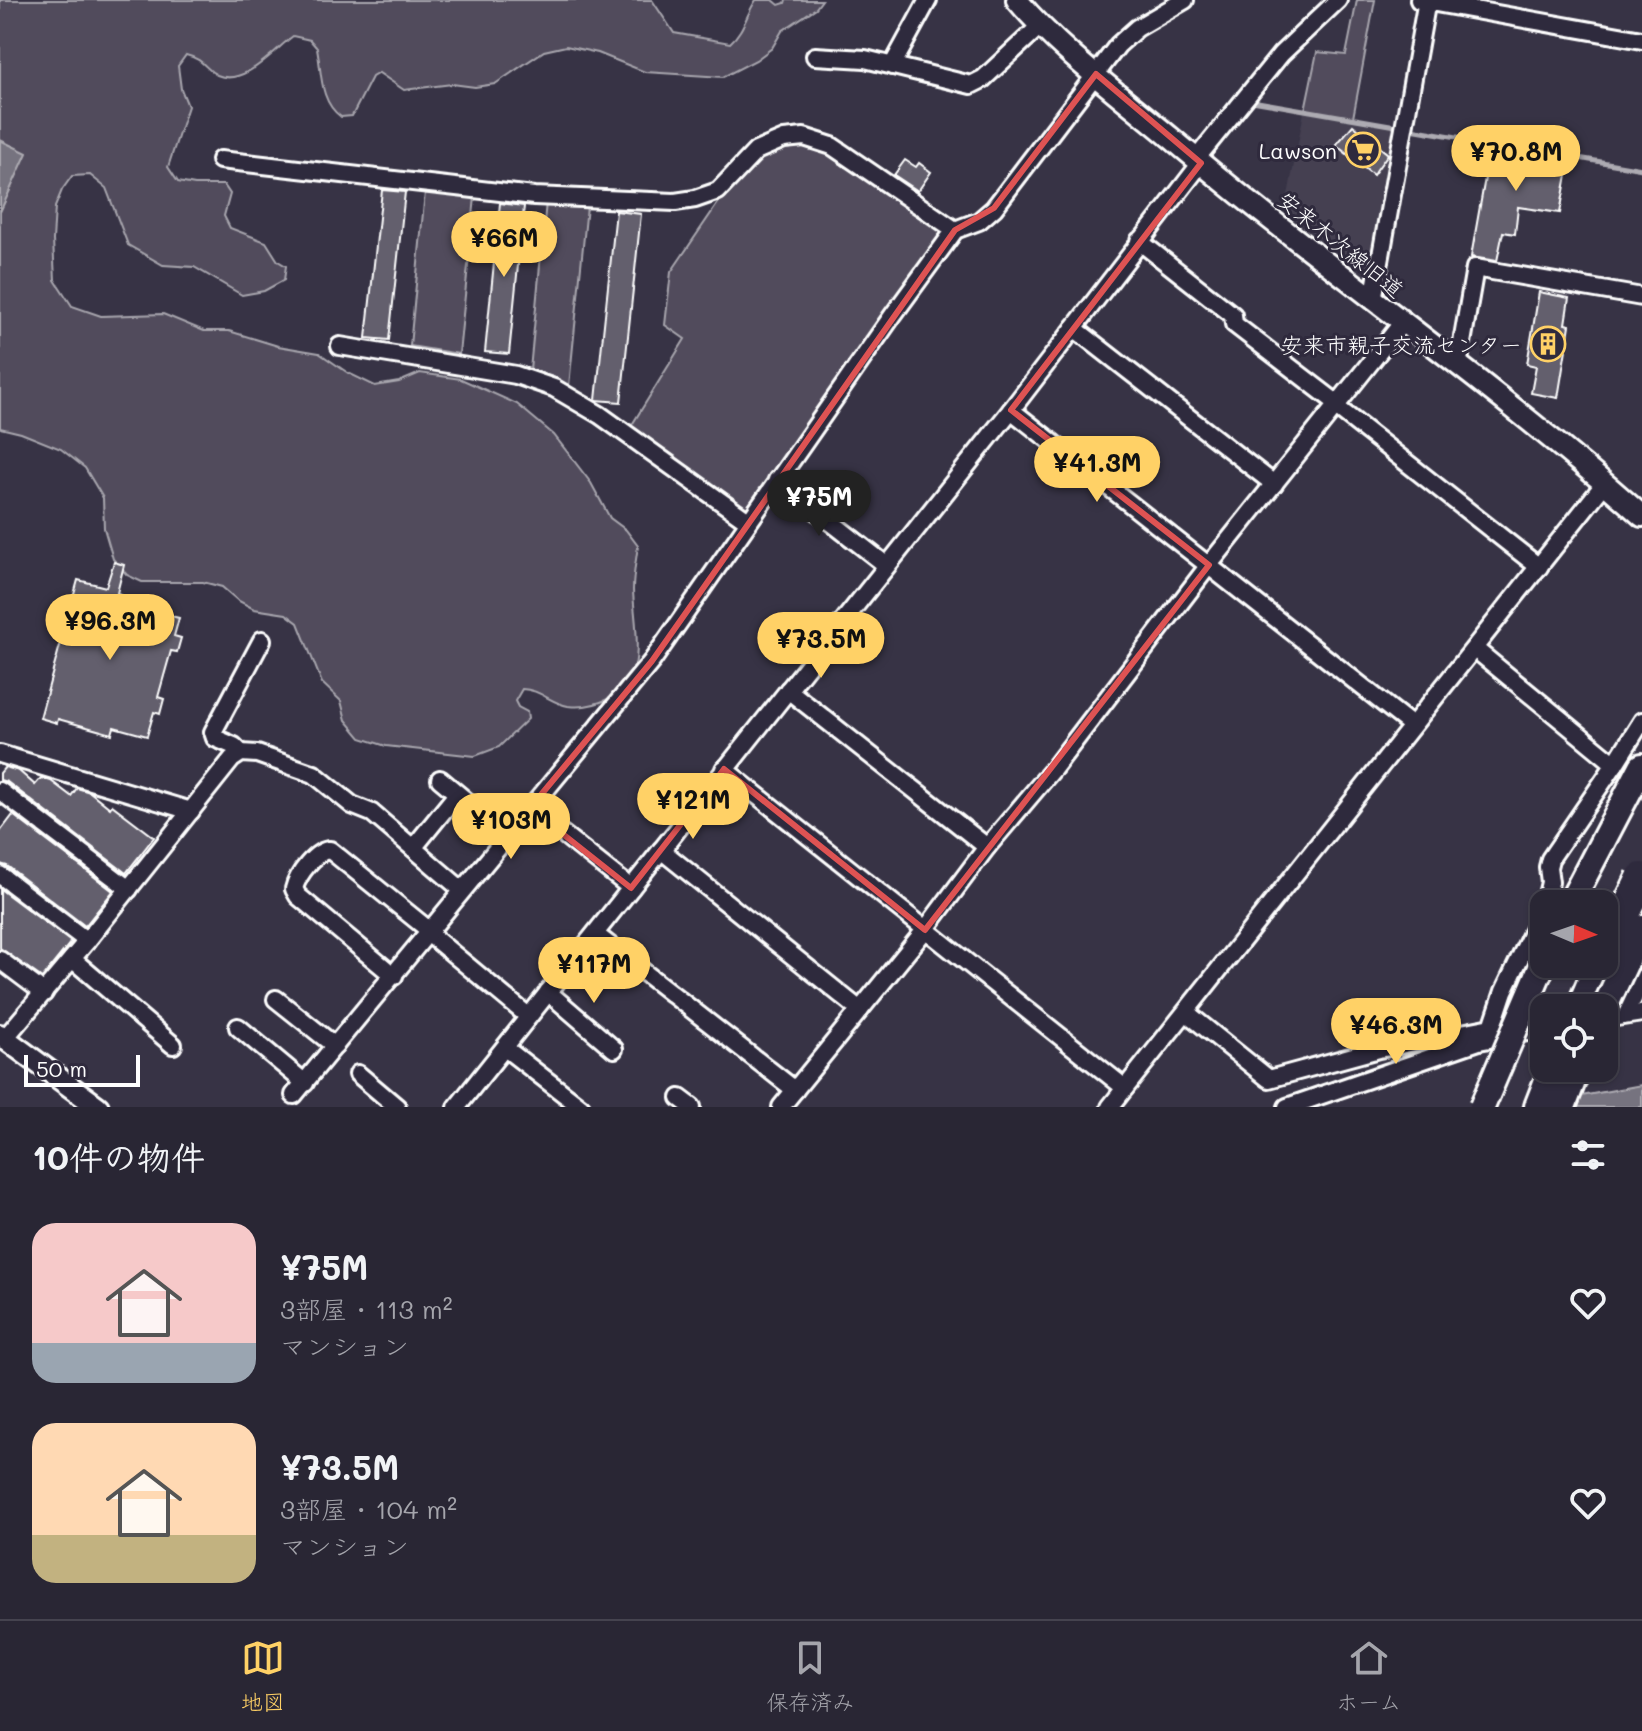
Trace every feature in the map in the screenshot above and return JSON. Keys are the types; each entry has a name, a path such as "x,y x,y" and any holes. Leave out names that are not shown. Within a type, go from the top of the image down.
{"highway":[{"path":"1618,908 1642,858"},
{"path":"1618,929 1642,878"},
{"path":"1531,1107 1541,1082"},
{"path":"1540,1107 1550,1082"}],"main road":[{"path":"1576,890 1642,766"},
{"path":"1611,994 1642,928"},
{"path":"1482,1107 1537,978"},
{"path":"1563,1107 1573,1082"}],"street":[{"path":"892,66 928,0"},
{"name":"安来木次線旧道","path":"1017,0 1096,74 1198,161 1605,483 1642,516"},
{"path":"238,1027 300,1089 652,661 955,230 979,221 994,208 1118,45 1137,28 1185,0"},
{"path":"457,1107 1011,410 1281,54 1338,0"},
{"path":"1373,300 1424,1 1642,40"},
{"path":"815,56 865,59 971,85 983,79 1041,25"},
{"path":"220,160 534,196 675,202 718,191 756,151 784,139 804,137 832,146 955,230"},
{"path":"1139,241 1233,315 1234,324 1539,567"},
{"path":"1458,366 1475,268 1642,297"},
{"path":"781,1107 925,930 987,847 1054,768 1209,565 1402,323"},
{"path":"1074,328 1274,484"},
{"path":"340,346 516,375 554,388 600,415 748,521"},
{"path":"1011,410 1411,725"},
{"path":"777,480 886,565"},
{"path":"1110,1107 1605,483"},
{"path":"241,753 234,746 215,738 213,732 262,640"},
{"path":"1475,649 1615,764"},
{"path":"788,690 987,847"},
{"path":"1548,890 1550,859 1642,721"},
{"path":"98,1107 2,1036 44,993 232,759 241,753 257,754 314,774 352,805 372,813 462,890"},
{"path":"0,754 191,811"},
{"path":"724,769 1125,1088"},
{"path":"440,779 507,835"},
{"path":"0,791 129,889"},
{"path":"414,847 457,794"},
{"path":"530,808 631,888"},
{"path":"394,976 298,896 294,889 296,881 319,853 330,850 528,1016"},
{"path":"661,850 860,1010"},
{"path":"0,875 87,941"},
{"path":"595,934 795,1090"},
{"path":"1483,1033 1530,936"},
{"path":"1618,943 1642,954"},
{"path":"72,959 173,1045"},
{"path":"0,960 44,993"},
{"path":"1635,1009 1642,978"},
{"path":"548,992 614,1049"},
{"path":"276,999 335,1046"},
{"path":"1187,1013 1269,1079 1379,1049 1483,1033 1530,1030"},
{"path":"1287,1107 1483,1033 1530,1021"},
{"path":"505,1048 581,1107"},
{"path":"358,1074 397,1107"}],"highlighted area":[{"path":"1096,74 1201,163 1011,410 1209,565 925,930 724,769 631,888 530,808 652,661 955,230 994,208"}],"shaded area":[{"path":"0,0 652,0 674,33 730,43 742,28 756,0 773,0 779,5 786,0 822,0 816,8 782,31 772,48 723,77 645,72 598,53 566,46 544,51 495,84 475,87 452,84 404,90 379,73 372,77 352,116 341,117 325,94 317,48 310,40 293,36 258,66 237,76 217,75 197,59 186,55 178,66 181,89 188,106 168,167 178,182 224,185 230,194 224,216 230,228 266,242 278,261 286,266 284,280 264,291 242,295 194,267 163,265 128,245 106,188 90,175 72,176 55,207 55,280 72,306 101,316 163,314 204,331 229,331 278,346 319,353 348,373 375,386 399,382 420,373 461,379 517,404 554,435 591,483 610,518 626,530 638,546 633,590 637,650 631,678 623,689 600,702 574,706 522,689 515,701 527,712 528,719 499,747 475,756 386,746 361,738 346,720 341,701 322,683 298,623 286,614 254,609 222,587 203,582 142,582 127,575 113,559 104,528 103,498 85,468 61,449 0,428"},
{"path":"1357,0 1375,0 1353,118 1305,110 1317,52 1346,55"},
{"path":"1304,112 1399,128 1372,278 1285,211"},
{"path":"0,140 27,153 0,212"},
{"path":"799,141 832,154 944,232 745,510 630,428 685,339 665,325 671,272 742,168 751,159"},
{"path":"425,192 475,197 459,354 410,346"},
{"path":"546,202 587,206 569,386 530,370"},
{"path":"1642,1085 1642,1107 1521,1107"}],"building":[{"name":"Lawson","path":"1353,125 1388,154 1373,175 1336,145"},
{"path":"1491,144 1570,158 1560,213 1518,207 1515,234 1503,232 1497,261 1471,257"},
{"path":"905,160 916,167 919,163 931,172 918,191 894,175"},
{"path":"382,190 405,192 389,340 366,338"},
{"path":"500,203 524,206 509,354 485,352"},
{"path":"616,211 641,214 621,402 596,400"},
{"name":"安来市親子交流センター","path":"1539,292 1569,298 1565,324 1570,325 1558,398 1531,393 1536,366 1527,364"},
{"path":"114,562 124,565 117,593 120,594 118,603 179,618 174,636 181,638 177,652 171,651 158,697 164,699 160,714 154,712 147,736 114,727 112,734 58,719 57,723 40,718 78,580 106,587"},
{"path":"5,767 19,771 35,785 41,778 51,781 71,796 77,788 90,792 154,837 126,873 7,782 0,780 0,773"},
{"path":"13,815 113,891 85,926 7,866 0,864 0,832"},
{"path":"0,889 71,942 42,978 0,948"}],"waterway":[{"path":"1252,101 1396,126"},
{"path":"1411,129 1642,169"}],"place":[{"name":"Lawson","path":"1363,150"},
{"name":"安来市親子交流センター","path":"1548,344"}]}
